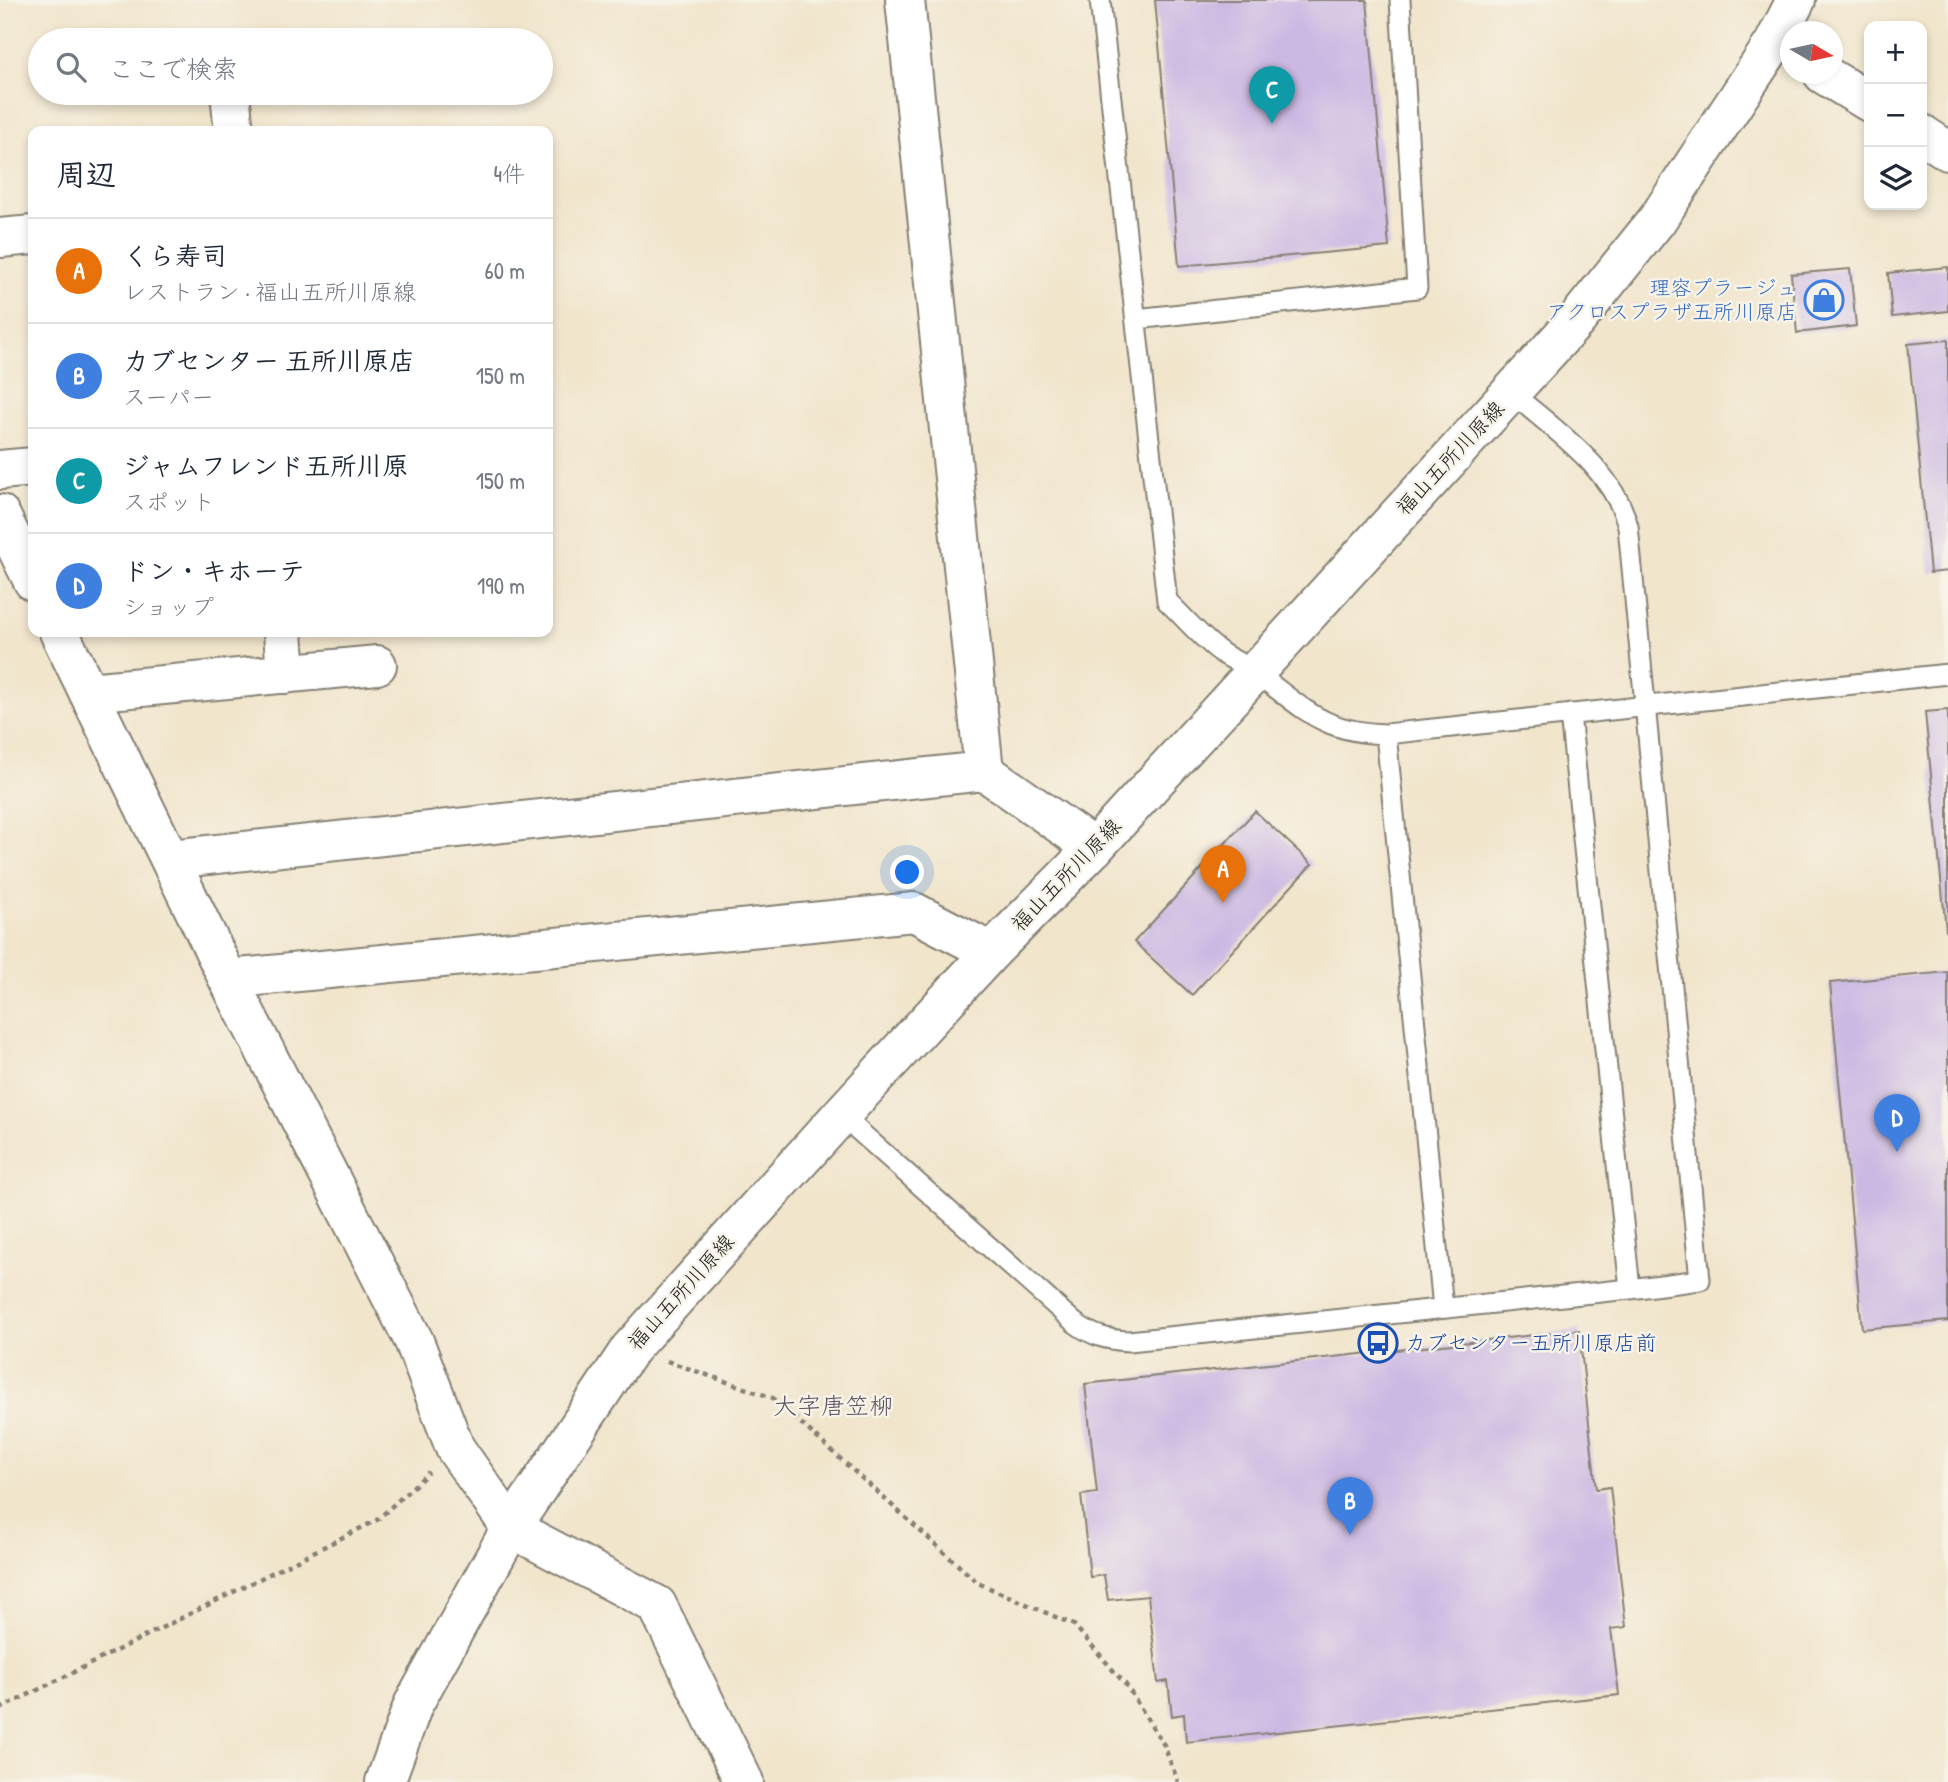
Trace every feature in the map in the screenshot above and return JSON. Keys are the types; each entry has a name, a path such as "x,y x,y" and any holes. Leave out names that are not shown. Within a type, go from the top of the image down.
{"street":[{"path":"905,0 984,771"},
{"name":"福山五所川原線","path":"1790,21 1796,0"},
{"name":"福山五所川原線","path":"385,1782 413,1705 511,1528 630,1349 841,1115 991,952 1094,848 1575,321 1657,220 1780,51"},
{"path":"1839,84 1864,99"},
{"path":"231,105 233,126"},
{"path":"1927,137 1948,150"},
{"path":"0,238 28,235"},
{"path":"0,470 28,467"},
{"path":"0,514 28,571"},
{"path":"62,637 228,979 414,1342 455,1448 511,1528 657,1605 744,1782"},
{"path":"283,637 286,674"},
{"path":"89,692 377,665"},
{"path":"171,859 984,771 1094,848"},
{"path":"228,979 914,912 991,952"}],"lane":[{"path":"1100,0 1167,601 1220,652 1253,671 1305,712 1331,725 1360,733 1386,734 1948,674"},
{"path":"1136,319 1417,288 1400,0"},
{"path":"841,1115 1075,1323 1090,1334 1108,1340 1142,1339 1700,1280 1628,526 1624,511 1599,470 1511,391"},
{"path":"1570,714 1630,1289"},
{"path":"1386,734 1443,1308"}],"path":[{"path":"630,1349 773,1398 978,1583 1074,1625 1126,1685 1164,1745 1178,1782"},
{"path":"0,1709 377,1520 455,1448"}],"building":[{"path":"1155,0 1367,0 1389,247 1179,266"},
{"path":"1948,267 1948,311 1892,317 1888,273"},
{"name":"理容プラージュ アクロスプラザ五所川原店","path":"1850,269 1856,326 1797,333 1791,274"},
{"path":"1948,340 1948,571 1930,573 1908,344"},
{"path":"1948,710 1948,931 1946,931 1925,712"},
{"path":"1255,811 1312,864 1192,995 1134,942"},
{"path":"1948,972 1948,1321 1862,1329 1830,983"},
{"path":"1579,1330 1596,1489 1610,1487 1626,1627 1611,1629 1619,1695 1186,1742 1184,1714 1172,1716 1168,1681 1158,1683 1148,1596 1108,1600 1104,1575 1090,1577 1081,1495 1097,1493 1085,1384"}],"place":[{"name":"ジャムフレンド五所川原","path":"1272,124"},
{"name":"理容プラージュ アクロスプラザ五所川原店","path":"1824,300"},
{"name":"くら寿司","path":"1223,903"},
{"name":"ドン・キホーテ","path":"1897,1152"},
{"name":"カブセンター五所川原店前","path":"1378,1343"},
{"name":"カブセンター 五所川原店","path":"1350,1535"}],"district":[{"name":"大字唐笠柳","path":"833,1406"}]}
